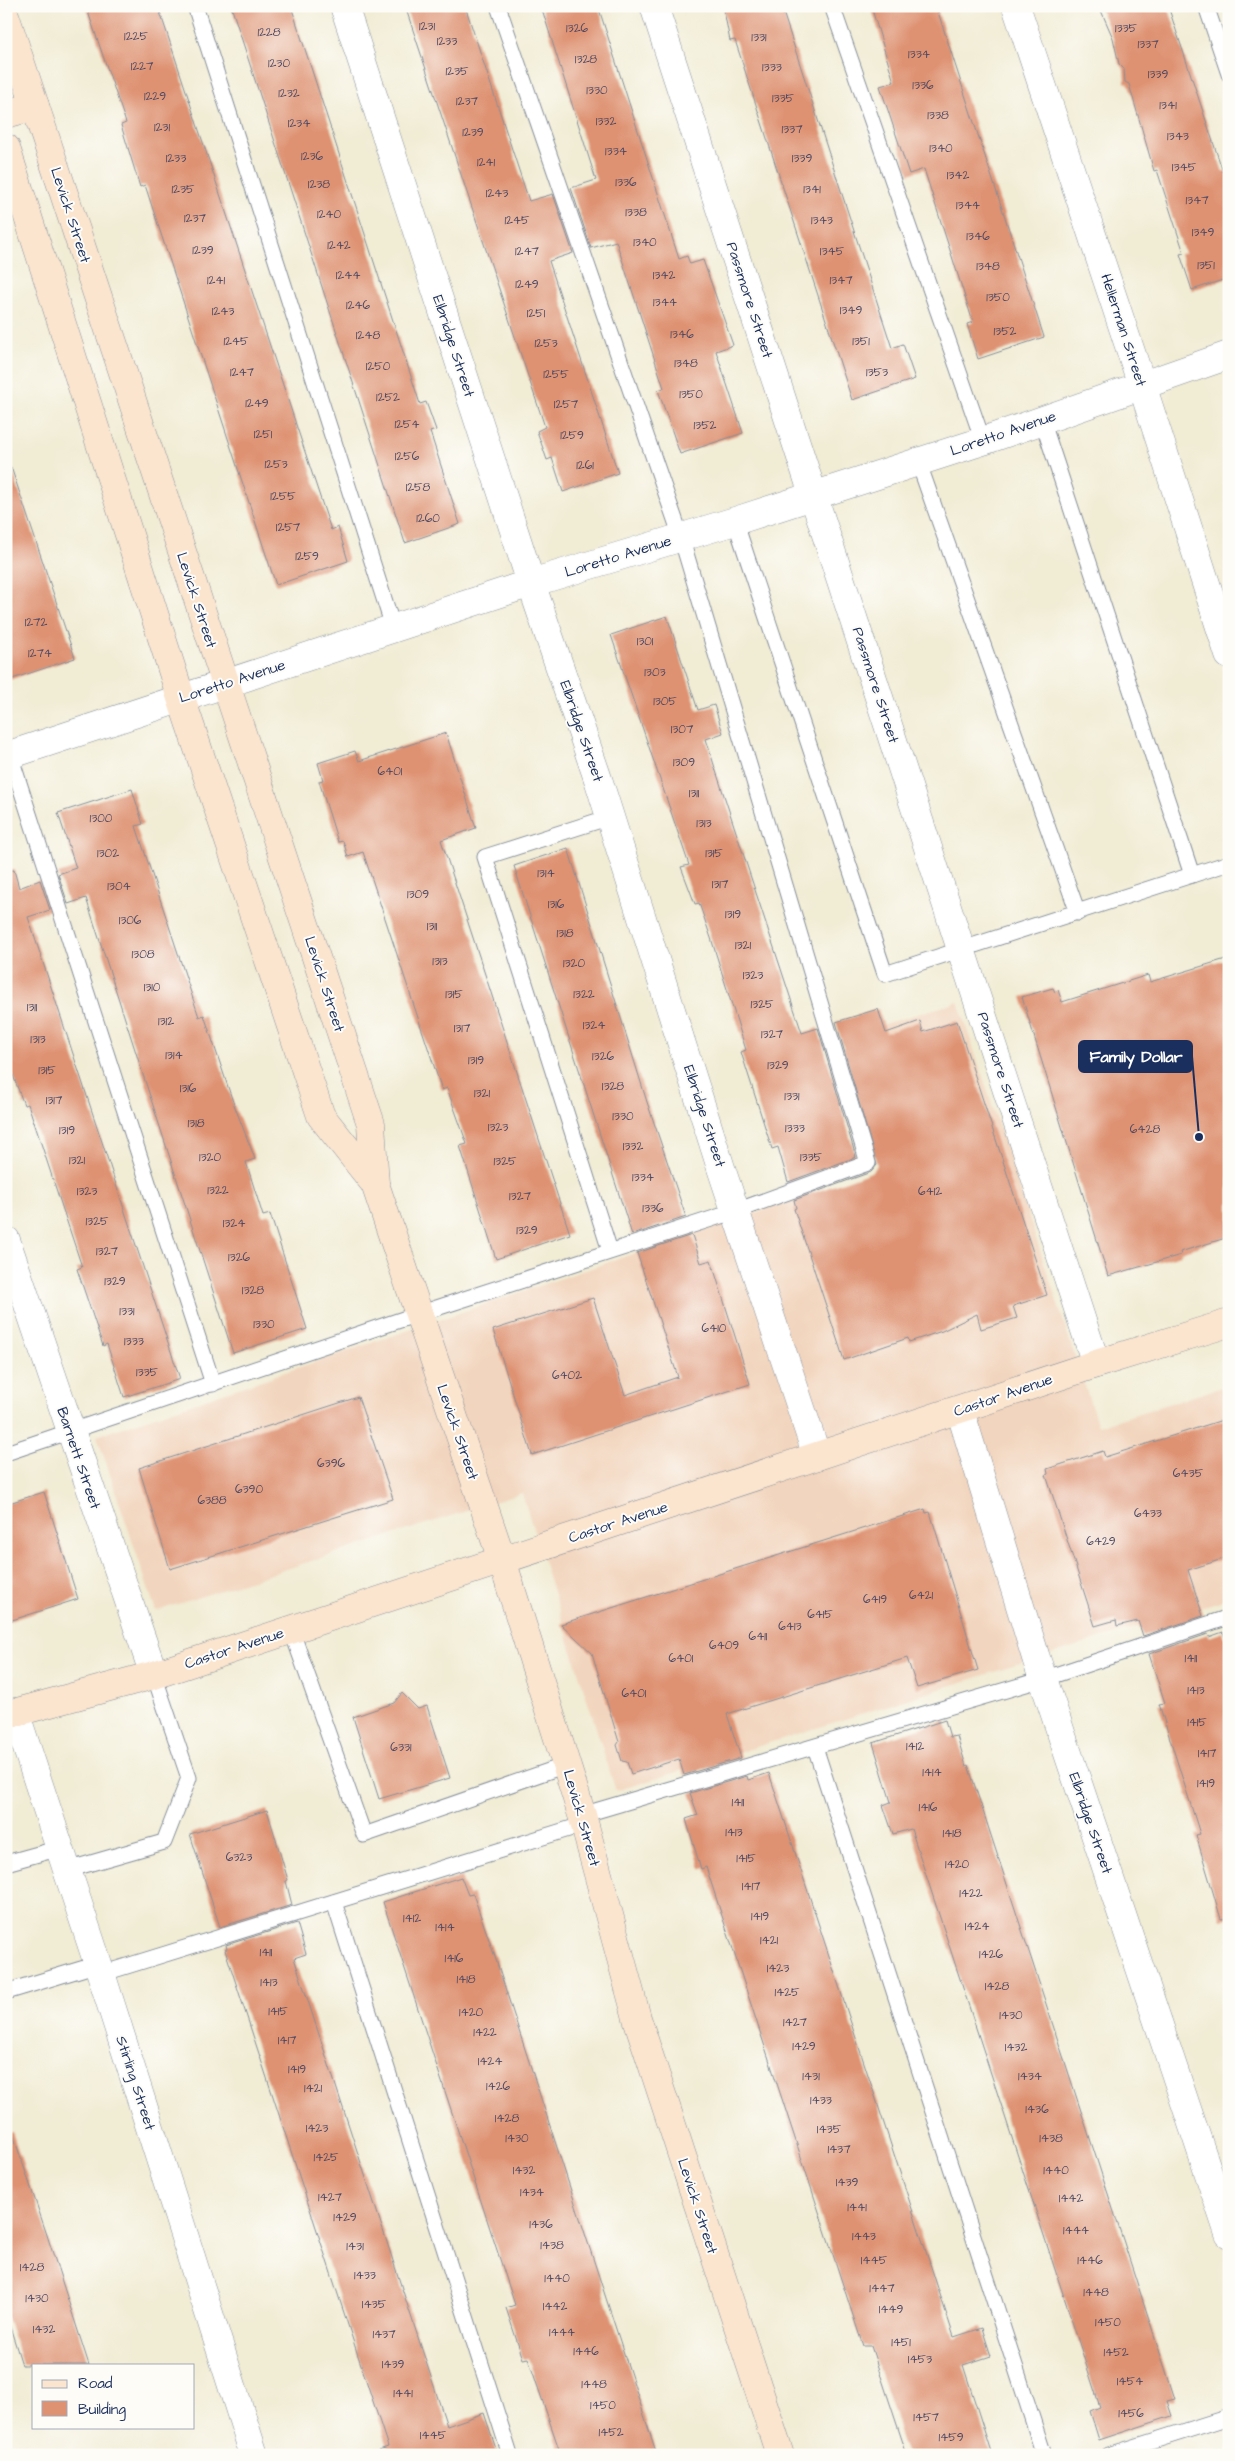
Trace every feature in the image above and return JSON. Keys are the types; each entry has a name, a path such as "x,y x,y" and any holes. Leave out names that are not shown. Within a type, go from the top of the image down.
{"main road":[{"name":"Levick Street","path":"6,18 371,1124 375,1184 502,1560 584,1820 637,2018 780,2455"},
{"path":"6,114 35,106"},
{"name":"Levick Street","path":"6,148 181,698 321,1116 375,1184"},
{"name":"Castor Avenue","path":"11,1714 154,1675 1096,1364 1229,1323"}],"street":[{"name":"Elbridge Street","path":"344,6 817,1456"},
{"name":"Passmore Street","path":"654,6 1096,1364"},
{"name":"Hellerman Street","path":"1016,6 1142,385 1229,655"},
{"name":"Loretto Avenue","path":"8,756 224,683 394,630 532,583 735,521 983,441 1229,356"},
{"name":"Barnett Street","path":"6,1240 154,1675"},
{"name":"Elbridge Street","path":"960,1410 1043,1679 1229,2234"},
{"name":"Stirling Street","path":"11,1714 64,1859 254,2455"}],"lane":[{"path":"195,6 394,630"},
{"path":"6,1453 418,1314 736,1211 868,1163 681,537 498,6"},
{"path":"832,6 983,441"},
{"path":"1206,6 1229,74"},
{"path":"1042,420 1192,875"},
{"path":"918,462 1078,913"},
{"path":"735,521 885,974 1229,863"},
{"path":"8,756 213,1384"},
{"path":"610,817 484,857 610,1252"},
{"path":"6,1992 100,1969 334,1902 815,1747 1043,1679 1229,1617"},
{"path":"291,1629 364,1836 566,1765"},
{"path":"6,1863 64,1859 164,1842 189,1778 154,1675"},
{"path":"815,1747 1044,2455"},
{"path":"334,1902 510,2455"},
{"path":"1109,2455 1229,2417"}],"shaded area":[{"path":"958,1002 1098,1426 1229,1385 1229,1598 616,1791 522,1493 156,1611 97,1436 886,1168 847,1035"}],"building":[{"path":"86,6 158,6 331,530 338,527 348,561 276,585 145,185 140,187 121,125 126,123"},
{"path":"231,6 291,6 420,404 426,402 436,430 430,432 460,524 405,543"},
{"path":"405,6 465,6 529,201 553,194 573,253 549,261 618,473 563,492 552,458 547,460 537,431 545,427"},
{"path":"541,6 598,6 679,259 687,256 690,264 703,260 733,345 716,351 743,433 680,454 658,390 664,388 616,241 591,248 571,188 596,180"},
{"path":"723,6 781,6 892,348 903,344 915,379 852,400 735,40 730,41"},
{"path":"871,6 936,6 1044,337 978,359 967,324 973,322 924,169 909,174 880,86 894,82"},
{"path":"1099,6 1168,6 1223,172 1229,170 1229,278 1192,290 1180,254 1184,253 1157,170 1154,171 1129,84 1125,82 1124,69 1119,64 1113,38"},
{"path":"11,467 75,658 6,681 6,468"},
{"path":"667,616 698,710 714,705 723,733 706,739 715,768 802,1033 818,1028 856,1157 788,1182 778,1147 772,1149 741,1052 746,1050 711,938 699,903 695,904 681,867 689,865 611,635"},
{"path":"446,733 476,828 441,840 570,1234 496,1259 460,1146 467,1144 447,1088 442,1090 363,852 348,857 343,841 338,842 319,781 323,780 318,763 355,751 359,761"},
{"path":"132,789 143,824 136,826 199,1017 204,1015 233,1102 255,1159 246,1162 263,1216 270,1214 307,1329 233,1353 86,898 68,904 58,874 76,868 58,813"},
{"path":"568,848 647,1102 686,1217 632,1235 514,866"},
{"path":"14,870 19,888 40,880 50,910 28,917 180,1379 124,1397 107,1344 103,1346 77,1269 82,1267 28,1104 24,1105 6,1056 6,871"},
{"path":"1229,958 1229,1237 1180,1252 1181,1255 1108,1276 1022,997 1053,988 1055,992 1058,990 1062,1002 1148,975 1150,982"},
{"path":"878,1009 886,1033 920,1021 923,1032 957,1021 1047,1295 1013,1306 1017,1318 981,1329 977,1314 942,1331 909,1342 908,1338 844,1360 794,1209 796,1208 794,1200 871,1172 877,1165 836,1022"},
{"path":"692,1235 701,1263 711,1260 750,1384 532,1455 493,1330 593,1298 625,1395 678,1377 637,1253"},
{"path":"358,1397 393,1499 170,1569 139,1468"},
{"path":"1229,1418 1229,1557 1188,1570 1203,1616 1143,1636 1138,1621 1117,1626 1116,1620 1095,1626 1046,1475 1048,1474 1047,1469 1103,1451 1105,1457"},
{"path":"44,1492 78,1599 6,1622 6,1504"},
{"path":"925,1509 926,1513 930,1512 978,1670 917,1688 907,1658 727,1714 741,1758 684,1775 679,1759 631,1774 627,1762 622,1761 617,1745 619,1742 592,1653 561,1624"},
{"path":"1223,1632 1229,1650 1229,1918 1221,1919 1196,1835 1200,1834 1159,1704 1165,1703 1149,1654 1208,1634 1209,1637"},
{"path":"402,1693 418,1709 427,1706 450,1778 379,1799 353,1717 394,1703"},
{"path":"945,1720 950,1737 957,1736 966,1766 968,1765 1175,2399 1167,2401 1172,2416 1099,2440 1090,2411 1100,2407 911,1829 893,1834 883,1805 891,1802 873,1743"},
{"path":"769,1773 954,2337 982,2328 991,2356 963,2365 992,2455 907,2455 871,2346 863,2346 706,1867 701,1869 686,1819 698,1815 690,1793 747,1776 748,1780"},
{"path":"267,1810 288,1880 286,1881 292,1905 220,1927 190,1834"},
{"path":"461,1877 468,1895 473,1894 496,1960 657,2455 561,2455 528,2358 523,2359 506,2308 515,2305 383,1902"},
{"path":"297,1923 306,1954 294,1958 447,2426 484,2413 498,2455 380,2455 379,2450 388,2447 225,1950 227,1949 226,1945"},
{"path":"12,2132 89,2364 22,2365 6,2314 6,2133"}],"place":[{"name":"Family Dollar","path":"1199,1137"}]}
